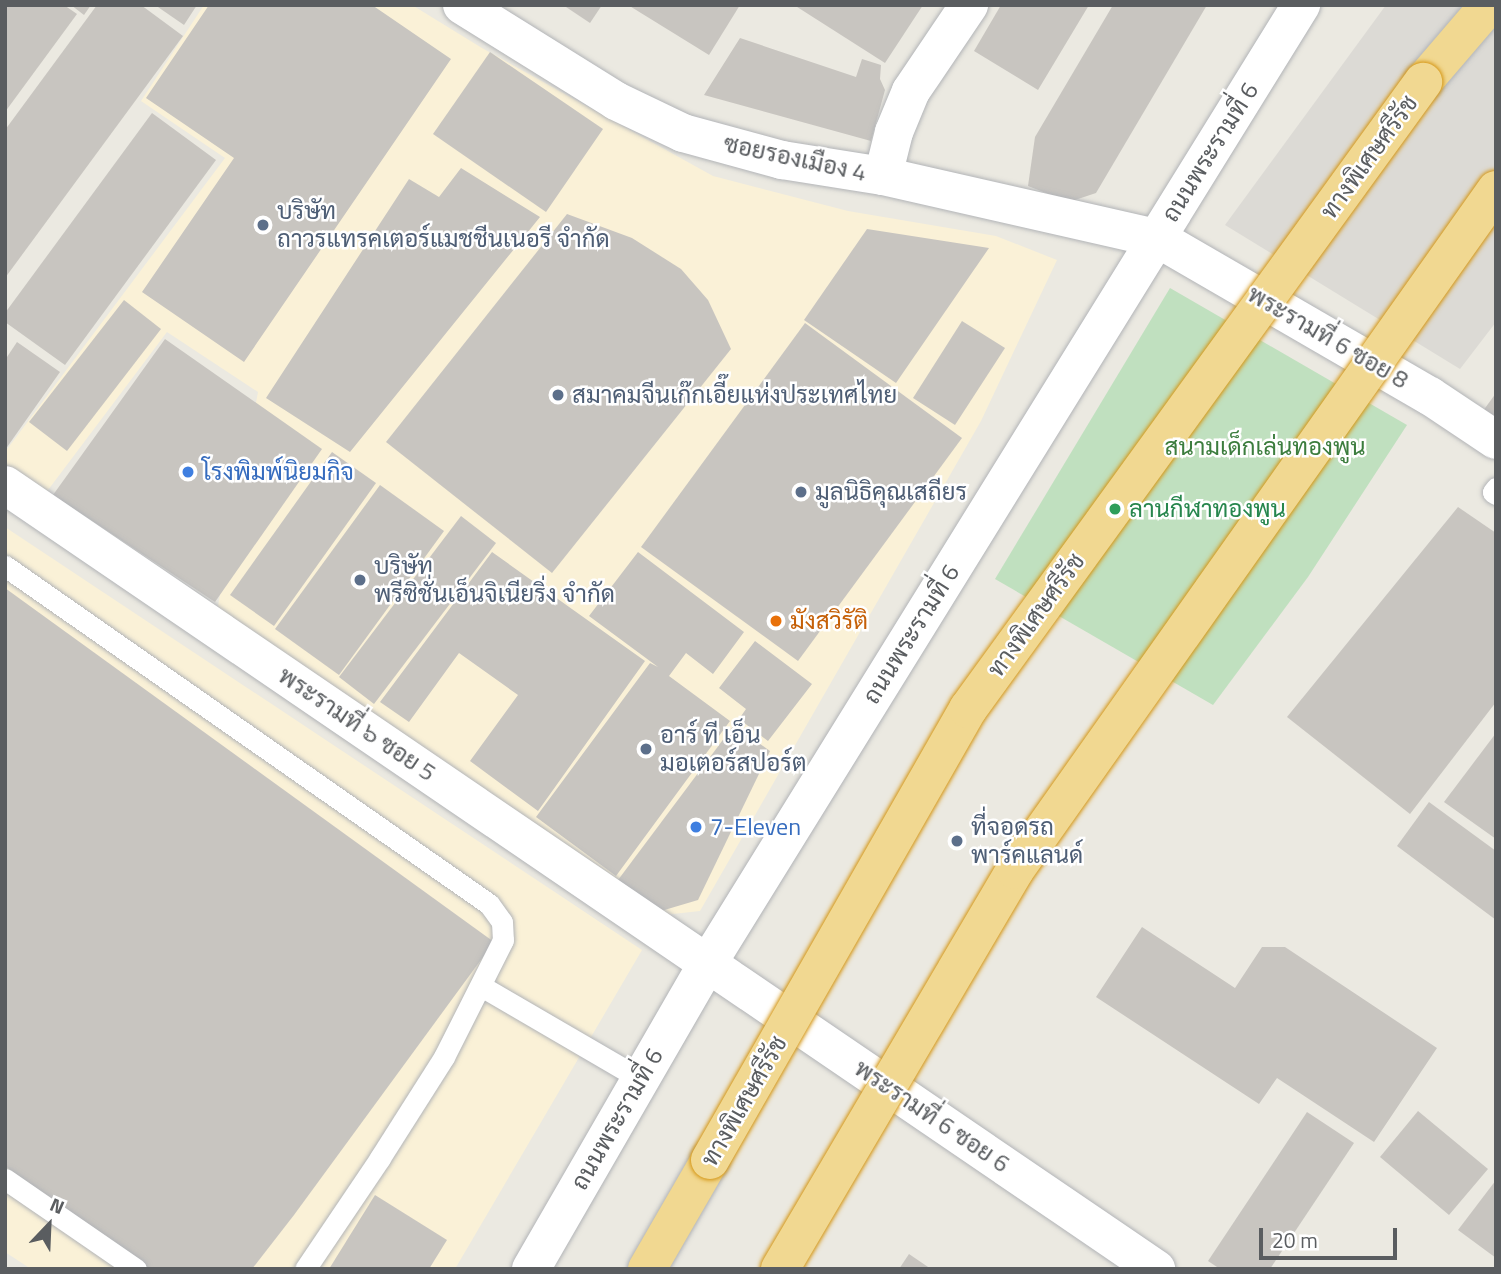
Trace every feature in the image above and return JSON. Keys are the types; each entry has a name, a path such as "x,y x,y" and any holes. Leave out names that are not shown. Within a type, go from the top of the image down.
{"highway":[{"path":"1423,82 1477,5"},
{"name":"ทางพิเศษศรีรัช","path":"647,1269 968,709 1423,82 1489,5"},
{"path":"780,1269 1015,870 1496,190"}],"street":[{"name":"ซอยรองเมือง 4","path":"463,5 616,101 683,133 782,160 883,177 1157,238"},
{"path":"883,177 894,132 911,91 969,5"},
{"name":"ถนนพระรามที่ 6","path":"531,1269 639,1078 708,963 1301,5"},
{"name":"พระรามที่ 6 ซอย 8","path":"1157,238 1430,397 1496,440"},
{"name":"พระรามที่ ๖ ซอย 5","path":"5,485 708,963"},
{"name":"พระรามที่ 6 ซอย 6","path":"708,963 1156,1269"}],"lane":[{"path":"1496,488 1493,492 1496,494"},
{"path":"5,566 489,904 502,922 503,940 481,986 420,1095 305,1269"},
{"path":"481,986 639,1078"},
{"path":"5,1179 136,1269"}],"shaded area":[{"path":"204,5 412,5 482,48 713,176 848,211 996,236 1057,260 981,421 700,911 655,916 217,611 258,392 167,332 42,498 5,475 5,452 225,158 141,101"},
{"path":"1386,5 1490,5 1496,9 1496,322 1460,369 1225,225"},
{"path":"5,527 642,950 455,1269 31,1269 5,1252"}],"green space":[{"name":"สนามเด็กเล่นทองพูน","path":"1170,288 1407,425 1308,577 1213,705 995,579"}],"building":[{"path":"5,5 64,5 77,14 5,112"},
{"path":"71,5 91,5 84,15"},
{"path":"97,5 141,5 183,36 5,278 5,130"},
{"path":"155,5 197,5 184,25"},
{"name":"บริษัท ถาวรแทรคเตอร์แมชชีนเนอรี จำกัด","path":"209,5 372,5 451,59 244,362 142,292 234,158 146,98"},
{"path":"563,5 602,5 590,23"},
{"path":"628,5 740,5 709,55"},
{"path":"794,5 923,5 885,63"},
{"path":"1001,5 1089,5 1038,90 974,51"},
{"path":"1113,5 1207,5 1096,193 1069,202 1028,186 1035,137"},
{"path":"740,38 856,77 862,59 881,65 880,79 885,90 871,141 704,95"},
{"path":"490,52 603,129 546,212 433,134"},
{"path":"152,113 216,160 65,365 5,322 5,313"},
{"path":"461,168 540,217 350,452 266,398 409,179 439,197"},
{"name":"สมาคมจีนเก๊กเอี๊ยแห่งประเทศไทย","path":"567,214 632,238 681,269 708,300 731,349 552,573 386,442"},
{"path":"867,229 989,248 896,383 804,320"},
{"path":"124,300 161,329 67,451 29,422"},
{"path":"962,321 1005,348 955,425 913,398"},
{"name":"มูลนิธิคุณเสถียร","path":"805,323 962,438 798,661 641,547"},
{"name":"โรงพิมพ์นิยมกิจ","path":"165,339 322,449 215,602 53,495"},
{"path":"17,342 60,372 5,450 5,360"},
{"path":"1496,393 1496,420 1483,411"},
{"path":"332,452 376,483 274,626 230,595"},
{"name":"บริษัท พรีซิชั่นเอ็นจิเนียริ่ง จำกัด","path":"380,485 444,531 339,675 275,629"},
{"path":"1458,507 1496,533 1496,702 1410,814 1287,717"},
{"path":"461,516 496,543 374,704 339,677"},
{"path":"492,552 645,661 538,811 470,761 518,695 459,653 409,722 380,702"},
{"path":"638,552 744,632 713,674 686,653 669,676 730,721 616,876 536,817 650,663 658,667 589,616"},
{"path":"5,588 494,942 252,1269 148,1269 5,1166"},
{"path":"755,641 812,684 768,741 739,719 746,709 719,688"},
{"path":"734,725 770,751 698,900 661,911 618,880"},
{"path":"1496,733 1496,839 1444,802"},
{"path":"1429,802 1496,851 1496,920 1397,846"},
{"path":"1142,927 1235,988 1262,947 1285,947 1437,1048 1374,1142 1277,1078 1259,1104 1096,997"},
{"path":"1418,1111 1488,1169 1449,1215 1380,1157"},
{"path":"1307,1112 1354,1143 1270,1269 1220,1269 1208,1261"},
{"path":"1496,1180 1496,1258 1458,1230"},
{"path":"375,1195 447,1240 429,1269 329,1269"},
{"path":"909,1254 931,1269 899,1269"}],"place":[{"name":"บริษัท ถาวรแทรคเตอร์แมชชีนเนอรี จำกัด","path":"263,225"},
{"name":"สมาคมจีนเก๊กเอี๊ยแห่งประเทศไทย","path":"558,395"},
{"name":"โรงพิมพ์นิยมกิจ","path":"188,472"},
{"name":"มูลนิธิคุณเสถียร","path":"801,492"},
{"name":"ลานกีฬาทองพูน","path":"1115,509"},
{"name":"บริษัท พรีซิชั่นเอ็นจิเนียริ่ง จำกัด","path":"360,580"},
{"name":"มังสวิรัติ","path":"776,621"},
{"name":"อาร์ ที เอ็น มอเตอร์สปอร์ต","path":"646,749"},
{"name":"7-Eleven","path":"696,827"},
{"name":"ที่จอดรถ พาร์คแลนด์","path":"957,841"}]}
